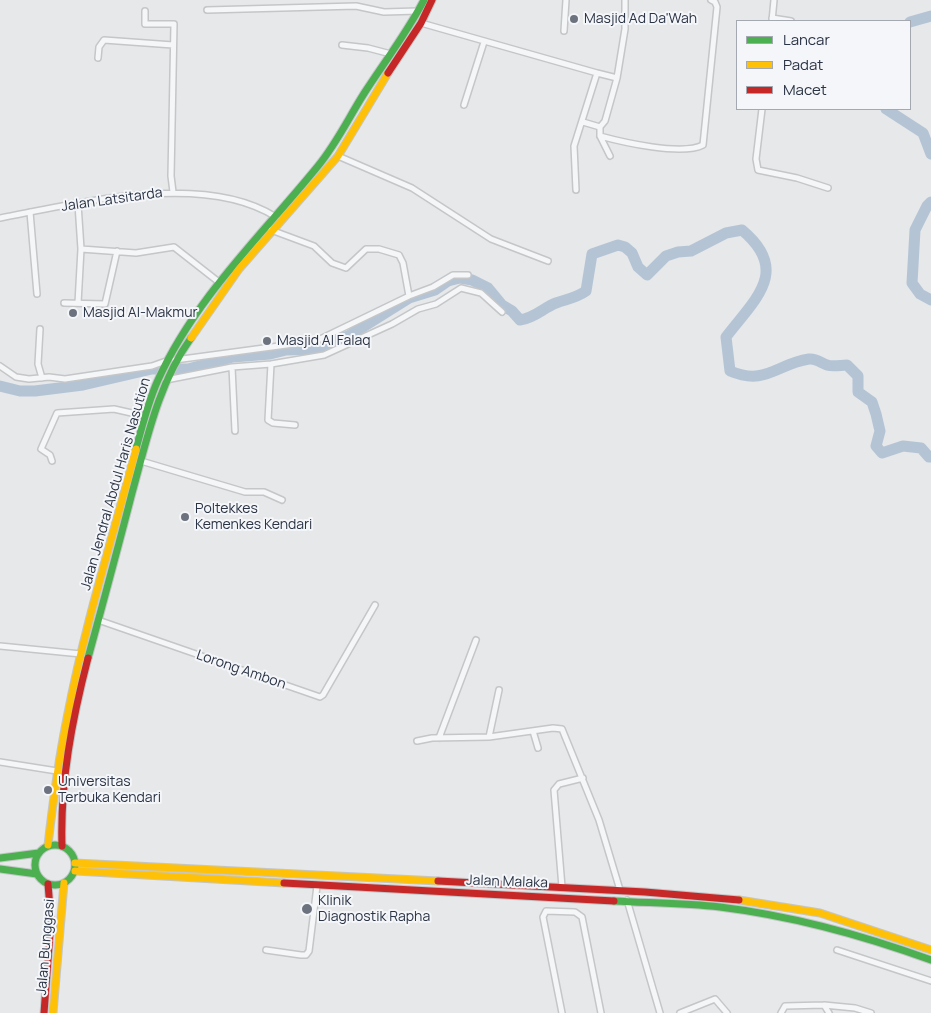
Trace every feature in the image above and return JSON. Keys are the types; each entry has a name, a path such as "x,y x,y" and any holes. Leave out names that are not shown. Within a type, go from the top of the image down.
{"main road":[{"name":"Jalan Jendral Abdul Haris Nasution","path":"182,342 271,230 277,218 326,155 392,54 424,0"},
{"name":"Jalan Jendral Abdul Haris Nasution","path":"48,846 57,771 71,713 98,620 145,416 169,362 220,283 277,218 338,156 362,113 421,23 432,0"},
{"name":"Jalan Jendral Abdul Haris Nasution","path":"62,846 61,806 71,713 81,654 125,507 141,461 162,378"},
{"path":"0,858 39,853 48,846 62,846 71,852 75,867 71,878 64,884 48,884 37,874 35,867 39,853"},
{"name":"Jalan Malaka","path":"75,867 562,887 750,901 820,913 931,950"},
{"name":"Jalan Malaka","path":"75,867 317,886 525,895 718,907 806,921 856,933 931,960"},
{"path":"0,869 37,874"},
{"name":"Jalan Bunggasi","path":"44,1013 51,920 48,884"},
{"name":"Jalan Bunggasi","path":"53,1013 64,884"},
{"path":"525,886 525,895"}],"street":[{"path":"564,31 566,0"},
{"path":"610,156 600,136 600,127 605,120 617,78 625,29 625,0"},
{"path":"600,136 639,146 687,148 703,145 717,7 715,2 711,0"},
{"path":"772,20 774,0"},
{"path":"206,10 356,6 384,12 419,11"},
{"path":"145,11 145,24 174,24 171,176 173,192"},
{"path":"421,23 617,78"},
{"path":"98,58 99,47 104,40 173,45"},
{"path":"464,105 484,42"},
{"path":"342,45 368,48 392,54"},
{"path":"576,190 574,146 597,73"},
{"path":"762,110 756,159 758,170 797,178 828,188"},
{"path":"582,122 600,127"},
{"path":"338,156 412,188 491,239 548,261"},
{"name":"Jalan Latsitarda","path":"0,218 127,196 173,192 223,198 259,208 277,218"},
{"path":"78,204 81,249 78,303"},
{"path":"30,212 37,294"},
{"path":"271,230 314,246 332,263 346,268 366,249 380,249 400,255 404,262 409,296"},
{"path":"81,249 142,253 174,247 220,283"},
{"path":"64,303 105,304 117,252"},
{"path":"0,366 16,377 29,379 74,378 316,341 409,296 433,287 453,274 468,275"},
{"path":"162,378 324,355 392,324 418,309 436,304 461,288 481,293 502,312"},
{"path":"40,329 38,364 42,378"},
{"path":"271,364 268,420 274,423 295,425"},
{"path":"232,367 235,431"},
{"path":"52,461 50,455 41,449 57,413 114,409 145,416"},
{"path":"141,461 245,492 264,492 282,500"},
{"name":"Lorong Ambon","path":"98,620 320,697 323,695 375,605"},
{"path":"439,738 476,640"},
{"path":"0,646 81,654"},
{"path":"489,737 500,690"},
{"path":"417,741 439,738 489,737 556,728 564,730 599,820 620,890"},
{"path":"533,731 538,748"},
{"path":"0,762 57,771"},
{"path":"562,887 554,790 559,784 583,778"},
{"path":"266,950 301,955 306,955 309,952 317,886"},
{"path":"628,902 660,1013"},
{"path":"562,1013 543,917 546,911 575,912 582,917 601,1013"},
{"path":"837,950 931,981"},
{"path":"680,1013 715,999 727,1013"},
{"path":"781,1013 784,1006 824,1005 845,1006 871,1013"},
{"path":"824,1005 829,1013"}],"waterway":[{"path":"911,22 931,16"},
{"path":"888,110 923,133 931,154"},
{"path":"931,202 915,230 912,283 920,294 931,300"},
{"path":"0,386 20,391 35,391 83,385 152,369 188,369 233,357 270,354 286,350 319,349 350,335 409,298 435,290 448,281 460,278 472,280 488,288 502,305 512,311 520,320 525,319 551,305 586,291 592,254 618,245 625,247 632,253 638,267 647,275 666,256 678,252 691,251 726,233 742,230 757,245 764,259 766,272 763,285 757,297 726,337 730,371 742,375 762,375 809,359 829,366 847,365 858,376 858,392 872,402 880,431 876,446 882,453 903,446 921,448 931,457"}],"traffic: fast":[{"path":"136,449 148,405 173,350 210,294 325,157 424,0"},
{"path":"88,658 155,412 170,374 191,338"},
{"path":"59,845 66,848 72,854 75,865 74,873 66,882 59,885 51,885 44,882 36,873 35,861 38,854 47,846 59,845"},
{"path":"0,858 39,853"},
{"path":"0,869 37,874"},
{"path":"614,901 707,906 801,921 879,942 931,960"}],"traffic: slow":[{"path":"191,338 239,269 338,156 388,73"},
{"path":"48,845 59,762 75,680 91,613 136,449"},
{"path":"75,863 438,881"},
{"path":"75,871 284,883"},
{"path":"53,1013 64,883"},
{"path":"739,900 820,913 931,950"}],"traffic: jam":[{"path":"388,73 421,23 432,0"},
{"path":"62,846 63,798 68,751 88,658"},
{"path":"438,881 645,892 739,900"},
{"path":"284,883 614,901"},
{"path":"44,1013 51,920 48,884"}],"place":[{"name":"Masjid Ad Da'Wah","path":"574,19"},
{"name":"Masjid Al-Makmur","path":"73,313"},
{"name":"Masjid Al Falaq","path":"267,341"},
{"name":"Poltekkes Kemenkes Kendari","path":"185,517"},
{"name":"Universitas Terbuka Kendari","path":"48,790"},
{"name":"Klinik Diagnostik Rapha","path":"307,909"}]}
